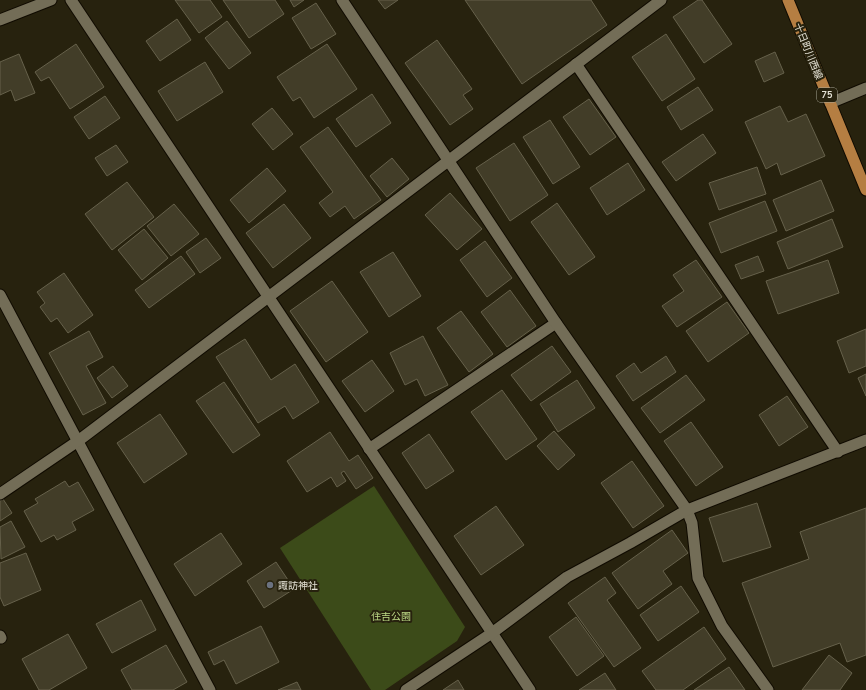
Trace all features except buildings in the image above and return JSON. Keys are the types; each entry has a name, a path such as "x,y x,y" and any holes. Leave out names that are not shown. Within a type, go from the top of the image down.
{"main road":[{"name":"十日町川西線","path":"788,0 866,190"}],"street":[{"path":"0,20 51,0"},
{"path":"71,0 530,690"},
{"path":"342,0 556,323 687,510 692,523 698,578 722,626 768,690"},
{"path":"0,494 78,441 661,0"},
{"path":"576,64 838,452"},
{"path":"830,103 866,88"},
{"path":"0,294 210,690"},
{"path":"369,448 556,323"},
{"path":"406,690 492,633 567,577 687,510 866,440"}],"green space":[{"name":"住吉公園","path":"374,486 465,627 457,641 385,690 371,690 280,548"}],"place":[{"name":"諏訪神社","path":"270,585"}]}
